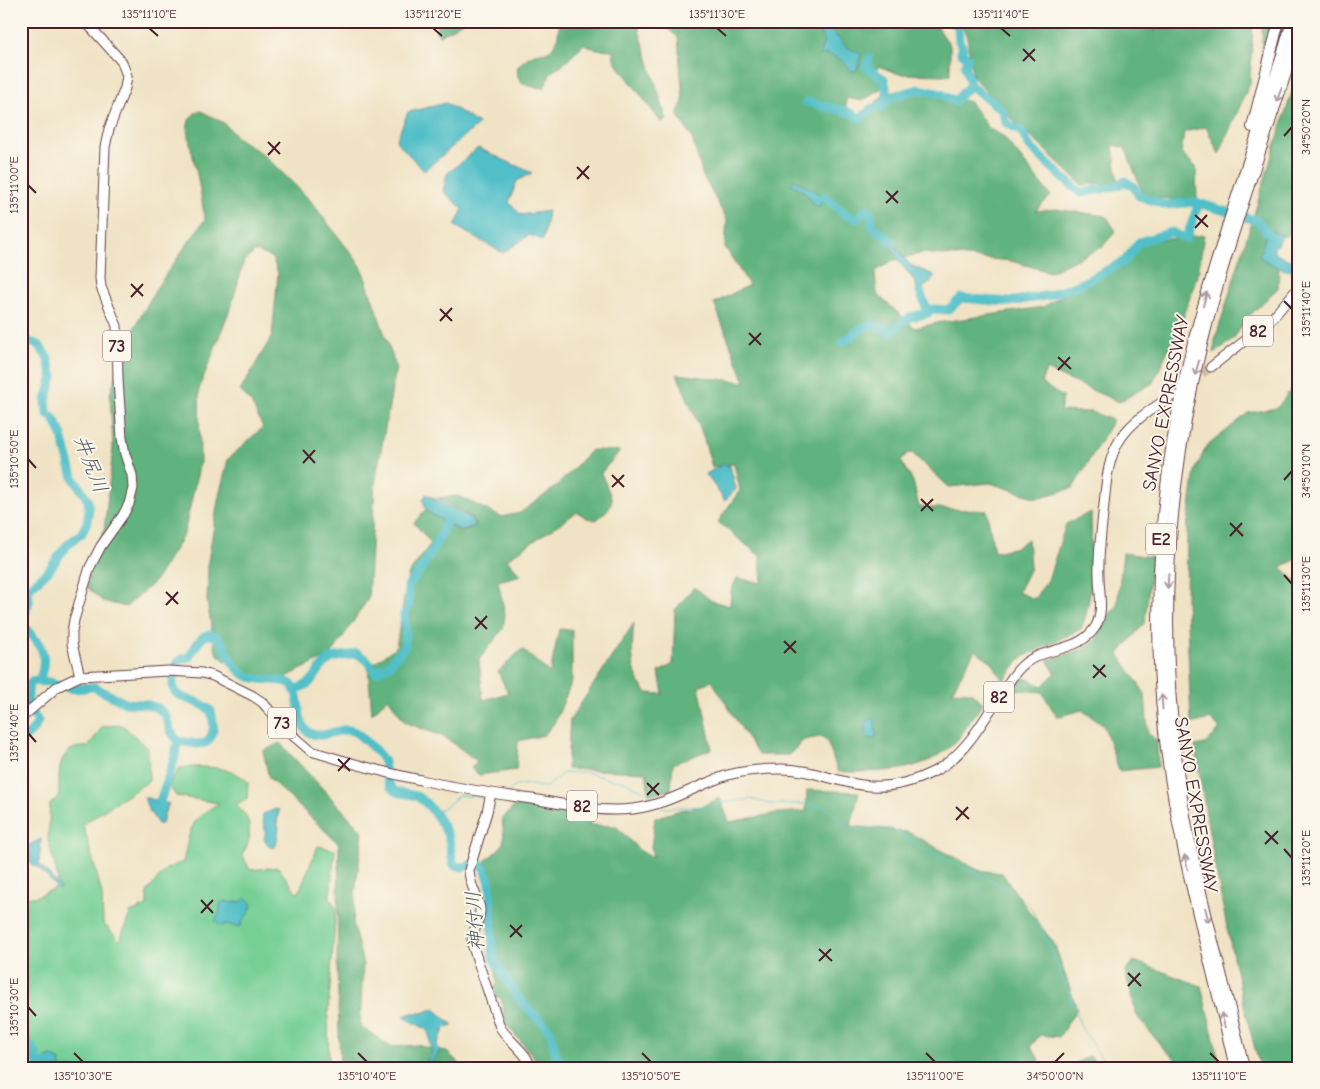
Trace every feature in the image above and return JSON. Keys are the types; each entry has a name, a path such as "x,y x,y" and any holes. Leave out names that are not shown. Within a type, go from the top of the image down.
{"highway":[{"path":"1225,230 1279,21"},
{"name":"SANYO EXPRESSWAY","path":"1235,1068 1196,907 1168,772 1163,728 1158,633 1161,543 1170,450 1194,338 1225,230 1292,21"},
{"name":"SANYO EXPRESSWAY","path":"1244,1068 1205,908 1182,798 1169,677 1168,589 1175,491 1193,382 1220,280 1299,32"},
{"path":"1286,76 1299,41"}],"main road":[{"name":"73","path":"85,21 122,62 127,76 125,88 109,129 105,147 100,271 101,287 117,326 122,438 132,475 133,488 129,504 101,546 90,567 74,620 72,644 80,676 168,671 183,671 213,676 253,696 272,712 302,745 311,751 490,798"},
{"name":"82","path":"1211,367 1269,322 1299,287"},
{"name":"82","path":"490,798 507,795 607,810 632,809 657,804 724,776 751,770 797,770 862,786 880,786 898,784 922,777 938,769 964,747 1013,676 1023,665 1039,655 1080,642 1091,632 1097,623 1100,602 1099,550 1107,477 1112,455 1120,440 1132,425 1173,394"},
{"path":"25,715 61,684 80,676"},
{"path":"490,798 470,865 469,880 480,907 472,939 474,951 500,1027 530,1063 530,1068"}],"green space":[{"path":"435,21 463,21 454,28 439,35 436,32 437,24"},
{"path":"562,21 640,21 639,30 667,120 661,122 614,60 613,50 595,49 584,44 562,66 551,72 544,88 524,84 518,77 518,66 530,56 546,52 553,47"},
{"path":"680,21 933,21 950,45 950,75 899,74 878,66 876,73 883,87 863,101 846,98 846,109 863,115 887,91 935,93 970,102 989,129 1003,136 1051,196 1035,211 1056,209 1106,216 1116,231 1102,247 1050,272 1011,261 923,253 891,261 875,272 877,294 915,328 942,322 1043,307 1116,265 1135,243 1204,235 1198,273 1181,324 1153,383 1119,402 1046,370 1041,383 1063,397 1060,411 1091,412 1113,420 1073,488 1037,498 990,483 949,487 912,453 906,454 901,462 913,481 919,507 987,511 994,552 1017,547 1028,539 1030,568 1018,592 1034,599 1048,580 1066,524 1091,512 1091,586 1086,615 1081,629 1021,658 1003,682 993,663 975,650 952,691 971,692 983,703 964,732 951,746 926,762 912,767 898,770 838,772 827,741 820,737 804,740 789,755 758,755 712,681 699,686 712,749 673,764 671,790 649,794 646,772 567,769 570,720 634,623 632,651 637,677 647,693 663,694 659,672 673,664 675,610 694,587 712,601 730,606 731,591 737,578 762,583 760,556 718,522 740,490 734,464 712,467 702,433 677,374 745,382 714,303 749,285 725,247 727,220 703,176 692,138 677,114 683,102 678,37 663,25"},
{"path":"960,21 1150,21 1155,32 1158,21 1253,21 1250,83 1219,154 1206,127 1184,132 1181,153 1196,167 1197,202 1144,196 1125,148 1113,145 1118,182 1082,185 1009,116 973,77 967,37"},
{"path":"1262,21 1272,21 1262,65"},
{"path":"1299,69 1299,138 1297,140 1299,141 1299,235 1283,236 1271,231 1273,264 1279,268 1278,288 1246,319 1233,340 1214,353 1215,340"},
{"path":"201,111 224,123 238,138 264,155 309,199 361,266 396,367 375,484 368,599 331,655 282,679 246,678 216,653 207,602 208,561 218,500 228,459 263,427 250,401 240,391 272,336 278,273 272,258 256,251 244,261 232,304 199,389 200,462 184,534 155,581 126,607 102,601 87,587 91,557 104,531 113,448 110,395 124,346 159,284 205,219 187,130 189,120 195,113"},
{"path":"1299,379 1299,558 1281,567 1299,584 1299,650 1295,661 1299,658 1299,1068 1260,1068 1223,908 1195,746 1205,744 1220,729 1210,719 1191,724 1186,600 1187,529 1195,471 1206,447 1248,413 1277,408"},
{"path":"591,450 620,451 601,473 612,499 609,508 596,520 587,518 577,512 507,559 521,575 498,581 505,615 503,629 479,660 483,700 508,693 498,672 522,649 550,673 559,629 572,630 572,681 555,722 544,735 518,741 516,770 479,775 471,768 477,761 446,738 405,722 388,698 372,714 368,667 396,647 408,575 431,543 414,523 425,510 461,532 476,526 471,517 438,498 458,496 501,517 520,513 558,485"},
{"path":"1123,553 1152,557 1145,622 1119,654 1145,694 1148,733 1157,741 1158,767 1119,771 1104,726 1082,710 1057,717 1042,692 1012,689 1016,679 1021,676 1042,686 1055,673 1047,660 1086,648 1097,638 1106,618 1117,606"},
{"path":"122,725 148,748 149,781 83,824 102,894 103,923 120,941 130,913 147,906 147,892 166,869 183,862 190,833 196,821 201,815 219,803 176,796 169,786 179,768 215,768 241,776 248,782 247,800 237,803 239,809 246,816 249,826 248,841 242,854 250,870 278,867 298,894 318,846 335,850 330,897 336,909 328,1013 329,1068 21,1068 21,894 23,896 35,897 56,888 58,878 48,840 50,804 59,797 60,770 65,755 70,750 78,747 88,747 103,726"},
{"path":"280,743 363,832 353,924 363,964 360,1026 391,1047 417,1045 447,1052 464,1068 340,1068 337,966 339,844 269,778 263,751"},
{"path":"807,790 859,792 851,826 908,832 978,870 1002,873 1054,943 1077,1009 1059,1037 1040,1035 1031,1046 1040,1061 1035,1068 640,1068 622,1062 622,1068 543,1068 506,1024 501,997 493,997 491,991 497,984 485,861 502,844 504,835 502,819 519,801 591,809 590,825 616,826 639,850 653,858 651,847 655,818 680,810 700,807 720,798 729,822 778,813 806,811"},
{"path":"1134,961 1201,986 1221,1068 1186,1068 1163,1048 1137,1016 1125,971"},
{"path":"1089,1056 1103,1068 1067,1068"}],"water":[{"path":"814,21 819,21 837,36 845,46 861,54 857,70 851,71 845,63 837,58 819,55 824,42 819,28"},
{"path":"446,103 479,124 424,171 396,141 408,112"},
{"path":"478,148 532,173 517,181 509,202 521,215 548,211 543,240 529,235 503,253 455,226 463,209 443,191 447,174"},
{"path":"793,180 825,197 819,206 814,206 805,193 791,184"},
{"path":"1271,231 1283,236 1273,250 1278,255 1299,264 1299,273 1279,268 1259,257 1267,232"},
{"path":"892,242 910,265 934,275 934,278 920,291 917,290 913,279 895,254 889,243"},
{"path":"723,464 730,466 736,489 725,501 706,474"},
{"path":"426,494 471,518 475,526 461,531 426,511 423,500"},
{"path":"872,718 875,720 875,739 866,738 866,723"},
{"path":"144,797 169,804 162,824 158,824 148,809"},
{"path":"276,809 279,810 277,823 279,828 276,846 271,848 264,839 263,814"},
{"path":"41,839 39,864 61,888 59,890 21,852 21,849"},
{"path":"246,898 250,902 251,908 241,926 235,927 228,924 221,926 215,921 220,912 220,904 225,901 241,902"},
{"path":"433,1008 453,1025 445,1028 437,1045 440,1051 427,1068 424,1068 432,1052 429,1034 404,1016 412,1013 421,1013"},
{"path":"51,1056 60,1061 61,1068 42,1068 46,1058"}],"waterway":[{"path":"947,21 958,25 959,41 963,48 961,52 968,58 965,65 970,85"},
{"path":"869,58 866,67 884,79 887,93 890,97"},
{"path":"806,102 848,112 861,118 872,108 883,106 890,97 919,89 941,94 955,101 970,85 1002,110 1006,123 1021,131 1030,147 1081,193 1116,186 1125,181 1134,187 1139,196 1166,205 1195,202 1258,221 1267,232"},
{"path":"825,197 845,214 857,219 867,209 871,213 872,226 892,242"},
{"path":"843,342 865,326 875,326 890,332 910,317 925,314 932,309 948,310 961,298 1009,302 1050,295 1078,285 1125,261 1139,242 1172,232 1186,239 1199,203"},
{"path":"920,291 928,313"},
{"name":"井尻川","path":"21,339 39,345 47,357 53,377 46,400 47,413 54,419 61,433 73,477 88,500 89,509 87,522 82,533 67,545 49,570 27,590 29,600 24,623 41,648 44,659 39,682"},
{"path":"294,690 312,680 320,668 335,657 356,653 367,660 376,672 388,666 405,646 404,615 409,604 408,586 424,565 446,522"},
{"name":"神付川","path":"21,741 33,730 38,721 27,705 29,684 32,681 50,682 73,689 94,687 125,703 145,704 158,708 165,715 171,732 178,741 197,744 206,743 213,732 211,711 202,704 176,693 173,687 173,678 178,662 189,657 202,638 213,635 220,639 234,665 245,675 257,679 284,681 292,685 297,697 302,724 310,733 321,735 350,730 362,737 376,750 384,762 389,784 394,790 423,800 436,816 449,839 454,865 463,867 479,863 485,870 490,883 493,955 497,965 521,1002 550,1030 556,1055 565,1068"},
{"path":"160,801 174,760 178,741"},
{"path":"509,792 513,788 522,785 547,787 563,773 585,772 624,781 650,794 655,800"},
{"path":"433,813 448,805 459,795 479,797 485,800"},
{"path":"494,802 504,799"},
{"path":"660,807 701,806 750,799 770,804 810,804 823,807 833,813 843,824 854,829 862,830 875,827 892,829 932,854 1016,893 1032,909 1070,995 1081,1027 1108,1068"},
{"path":"21,1032 37,1055 37,1060 42,1065"}],"tunnel":[{"path":"1191,381 1211,367"}]}
